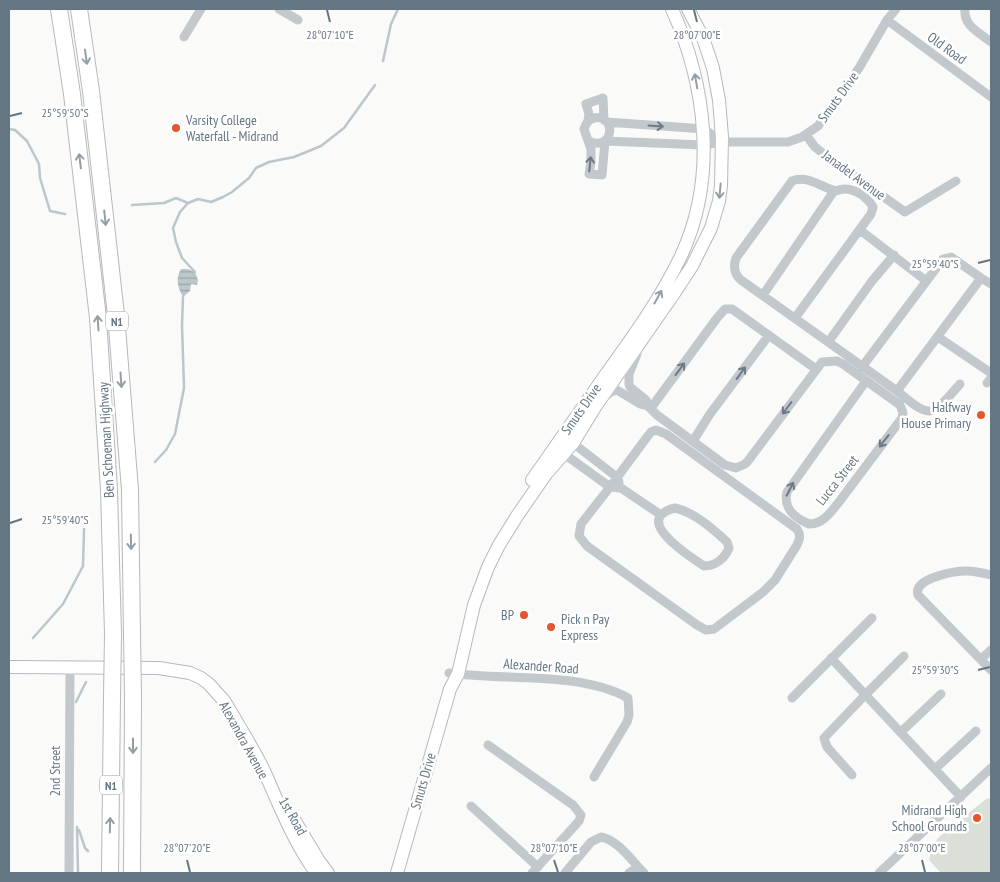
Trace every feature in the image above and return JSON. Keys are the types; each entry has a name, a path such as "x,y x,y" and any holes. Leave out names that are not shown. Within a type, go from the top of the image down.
{"highway":[{"name":"Ben Schoeman Highway","path":"59,9 72,94 98,318 109,490 112,634 110,873"},
{"name":"Ben Schoeman Highway","path":"79,9 91,92 116,315 130,490 133,697 132,873"}],"main road":[{"path":"672,9 683,34 694,68 704,129"},
{"path":"688,9 703,38 713,68 719,100 721,136"},
{"name":"Smuts Drive","path":"560,451 562,435 646,320 681,255 694,222 701,189 704,129"},
{"name":"Smuts Drive","path":"397,873 450,688 462,622 477,572 510,512 560,451 573,443 595,407 692,266 711,228 719,201 721,136"},
{"name":"Alexandra Avenue","path":"9,667 159,668 190,673 201,678 225,702 264,773 289,826 317,867 328,873"}],"street":[{"path":"184,37 201,9"},
{"path":"279,9 298,20"},
{"name":"Smuts Drive","path":"721,136 788,142 806,135 818,126 832,107 859,68 887,20 896,9"},
{"path":"965,9 965,18 970,26 991,42"},
{"name":"Old Road","path":"887,20 991,97"},
{"path":"604,98 606,121 610,134 605,141 602,175 589,174 591,162 589,141 584,133 588,121 589,114 586,104 604,98"},
{"path":"588,121 596,118 606,121 704,129 721,136"},
{"name":"Janadel Avenue","path":"806,135 829,158 905,212 956,180"},
{"path":"589,141 597,143 605,141 704,145 721,136"},
{"path":"795,318 871,214 873,207 871,204 861,195 850,190 841,189 834,191 809,180 796,179 792,181 744,247 735,262 735,274 741,280 795,318 829,341 916,407 929,412 940,407 960,384"},
{"path":"763,295 834,191"},
{"path":"860,230 925,280"},
{"path":"829,341 872,281 894,256"},
{"path":"862,367 925,280 943,259 950,256 991,284"},
{"path":"897,391 981,278"},
{"path":"650,407 725,310 732,310 816,369"},
{"path":"648,331 629,374 630,387 646,400 659,417 728,467 736,468 745,464 822,362 837,361 850,368 866,381"},
{"path":"693,441 710,414 769,335"},
{"path":"938,336 991,373"},
{"name":"Lucca Street","path":"866,381 900,405 903,413 902,418 830,513 821,521 809,524 798,519 790,511 786,504 787,492 866,381"},
{"path":"622,392 629,384"},
{"path":"595,407 611,392 617,390 640,404 650,407"},
{"path":"653,431 660,431 797,529 800,539 781,572 763,592 720,626 706,630 580,540 578,530 581,524 618,478 646,437 653,431"},
{"path":"562,435 618,478 621,488"},
{"path":"560,451 610,487 621,488 661,515"},
{"path":"670,509 682,510 694,516 727,542 728,551 725,556 715,563 704,566 663,534 658,523 661,515 670,509"},
{"path":"991,575 971,571 953,573 923,582 916,592 991,670"},
{"path":"792,698 872,618"},
{"path":"982,659 991,650"},
{"path":"852,775 827,747 824,738 904,656"},
{"path":"831,658 961,797"},
{"name":"2nd Street","path":"68,873 70,668"},
{"name":"Alexander Road","path":"453,673 582,683 605,687 628,698 629,715 627,722 594,777"},
{"path":"901,732 941,694"},
{"path":"935,768 976,731"},
{"path":"470,806 535,870 579,821 579,812 573,805 488,745"},
{"path":"879,873 991,768"},
{"path":"565,873 591,842 601,837 617,846 640,870 630,873"}],"shaded area":[{"path":"181,269 195,272 198,280 197,285 191,284 190,291 183,297 178,283"},
{"name":"Midrand High School Grounds","path":"991,798 991,873 941,873 929,860 938,838 986,799"}],"waterway":[{"path":"383,61 391,24 398,9"},
{"path":"195,272 182,258 173,228 180,212 188,203 198,199 211,202 223,197 249,178 256,168 269,162 294,157 321,146 344,128 375,85"},
{"path":"9,129 15,130 27,141 39,164 40,178 50,211 65,214"},
{"path":"132,205 164,203 176,198 188,203"},
{"path":"155,462 166,450 175,434 184,388 183,297"},
{"path":"33,638 63,604 83,566 84,529"},
{"path":"76,702 86,682"},
{"path":"77,827 78,873"},
{"path":"79,830 85,848 88,851"}],"place":[{"name":"Varsity College Waterfall - Midrand","path":"176,128"},
{"name":"Halfway House Primary","path":"981,415"},
{"name":"BP","path":"524,615"},
{"name":"Pick n Pay Express","path":"551,627"},
{"name":"Midrand High School Grounds","path":"977,818"}]}
